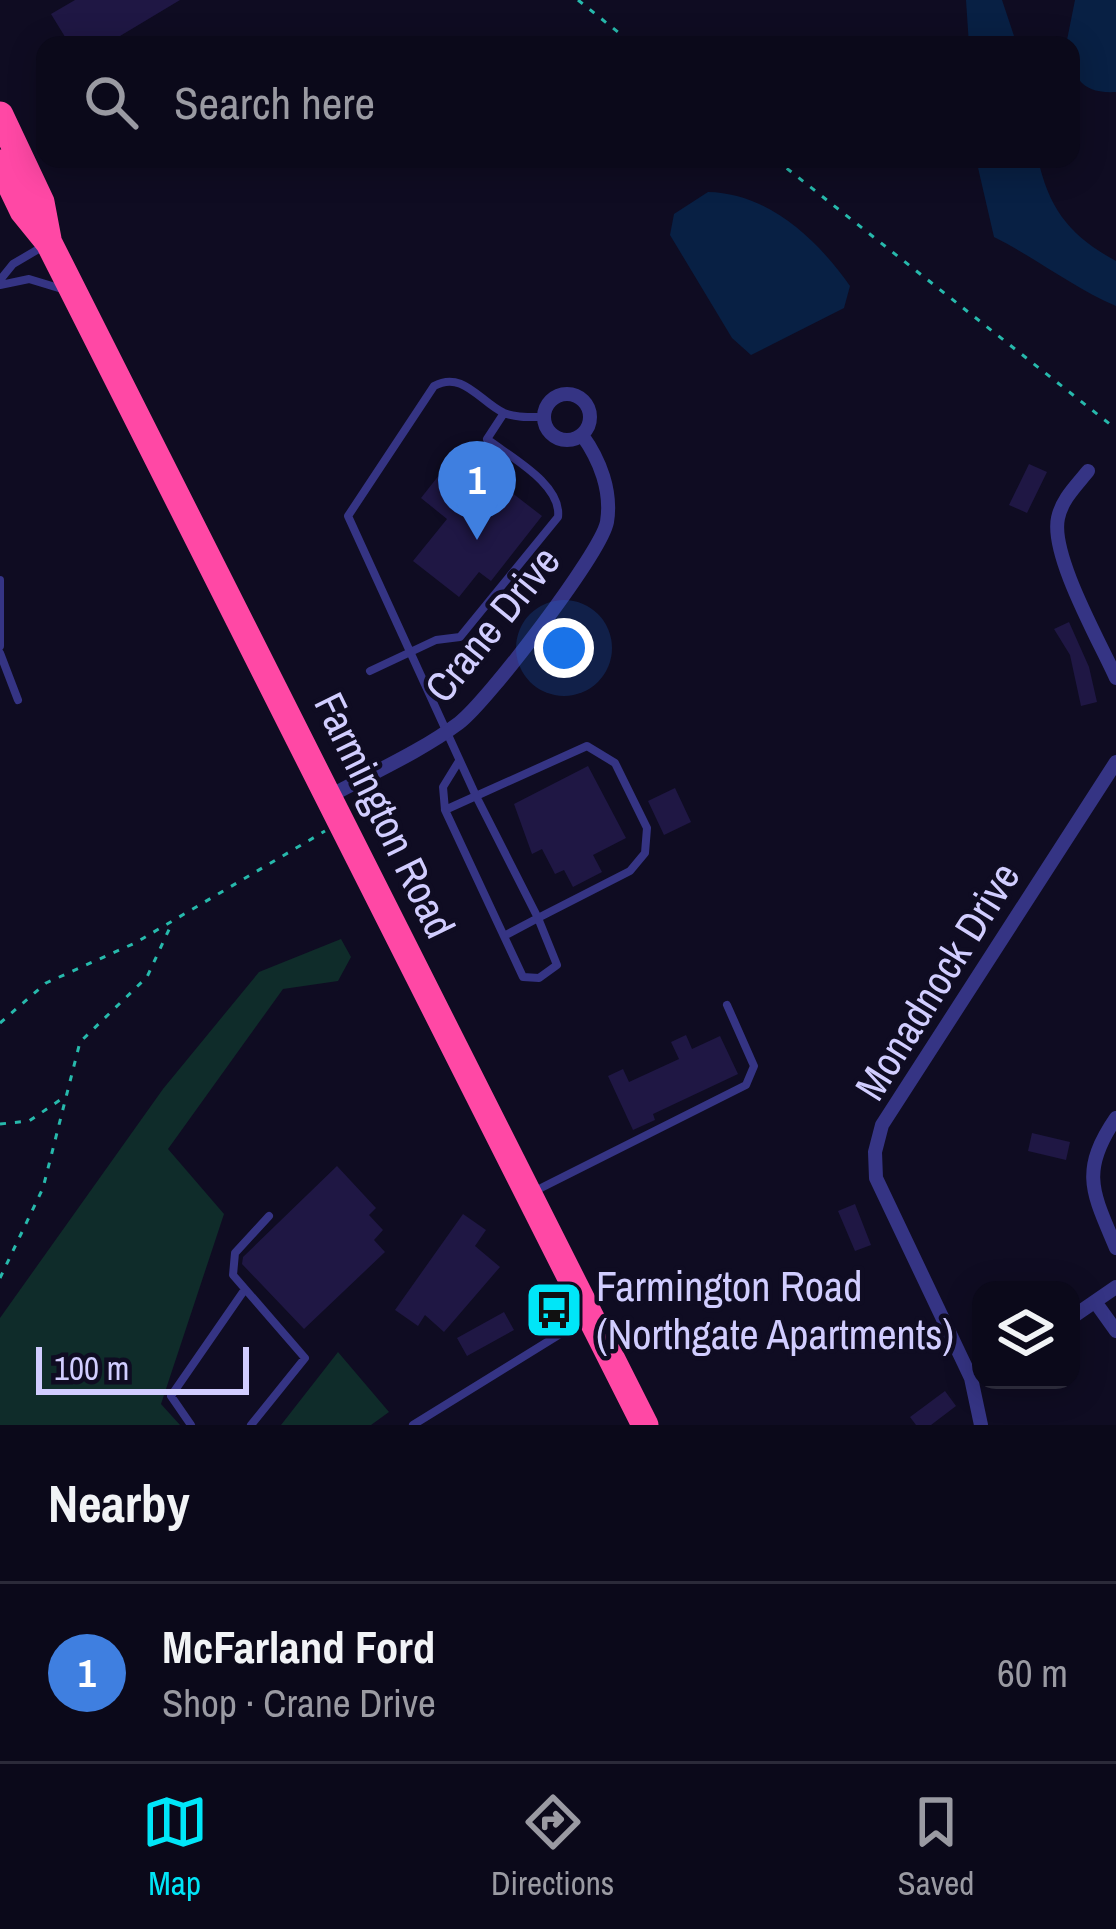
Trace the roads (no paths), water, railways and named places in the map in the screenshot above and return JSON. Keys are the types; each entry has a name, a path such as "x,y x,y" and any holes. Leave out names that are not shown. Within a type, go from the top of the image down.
{"highway":[{"name":"Farmington Road","path":"0,116 41,202 49,243"},
{"name":"Farmington Road","path":"0,163 23,211 49,243 645,1425"}],"street":[{"name":"Crane Drive","path":"336,809 445,733 487,696 605,530 605,484 582,435 590,416 579,398 558,396 544,417"},
{"path":"544,417 555,437 569,441 582,435"},
{"path":"1088,471 1065,499 1057,521 1059,545 1116,678"},
{"name":"Monadnock Drive","path":"972,1367 876,1178 875,1152 883,1125 1116,762"},
{"path":"1116,1118 1100,1142 1090,1178 1116,1248"},
{"path":"1080,1313 1116,1287"},
{"path":"1096,1304 1116,1331"},
{"name":"Monadnock Drive","path":"977,1389 981,1425"}],"lane":[{"path":"0,282 13,264 49,243"},
{"path":"0,282 28,279 73,292"},
{"path":"459,761 443,787 445,810 524,977 553,971 556,957 348,526 352,504 434,386 456,380 504,413 544,417"},
{"path":"370,671 436,640 460,637 558,517 559,504 549,488 487,439 504,413"},
{"path":"0,580 0,649 18,700"},
{"path":"445,810 574,748 598,748 615,763 647,828 645,853 630,871 504,936"},
{"path":"526,1195 746,1084 754,1066 727,1005"},
{"path":"251,1425 304,1358 243,1292 231,1264 269,1216"},
{"path":"191,1425 172,1403 175,1386 243,1292"},
{"path":"413,1425 587,1317"}],"water":[{"path":"966,0 1002,0 1014,36 968,36"},
{"path":"1075,0 1116,0 1116,92 1094,90 1080,81 1080,36 1068,36"},
{"path":"978,168 1041,168 1048,193 1064,219 1086,242 1116,261 1116,306 1084,290 994,237"},
{"path":"708,192 751,200 806,236 850,286 844,308 751,355 732,338 670,235 674,214"}],"place":[{"name":"McFarland Ford","path":"477,540"},
{"name":"Farmington Road (Northgate Apartments)","path":"554,1310"}]}
